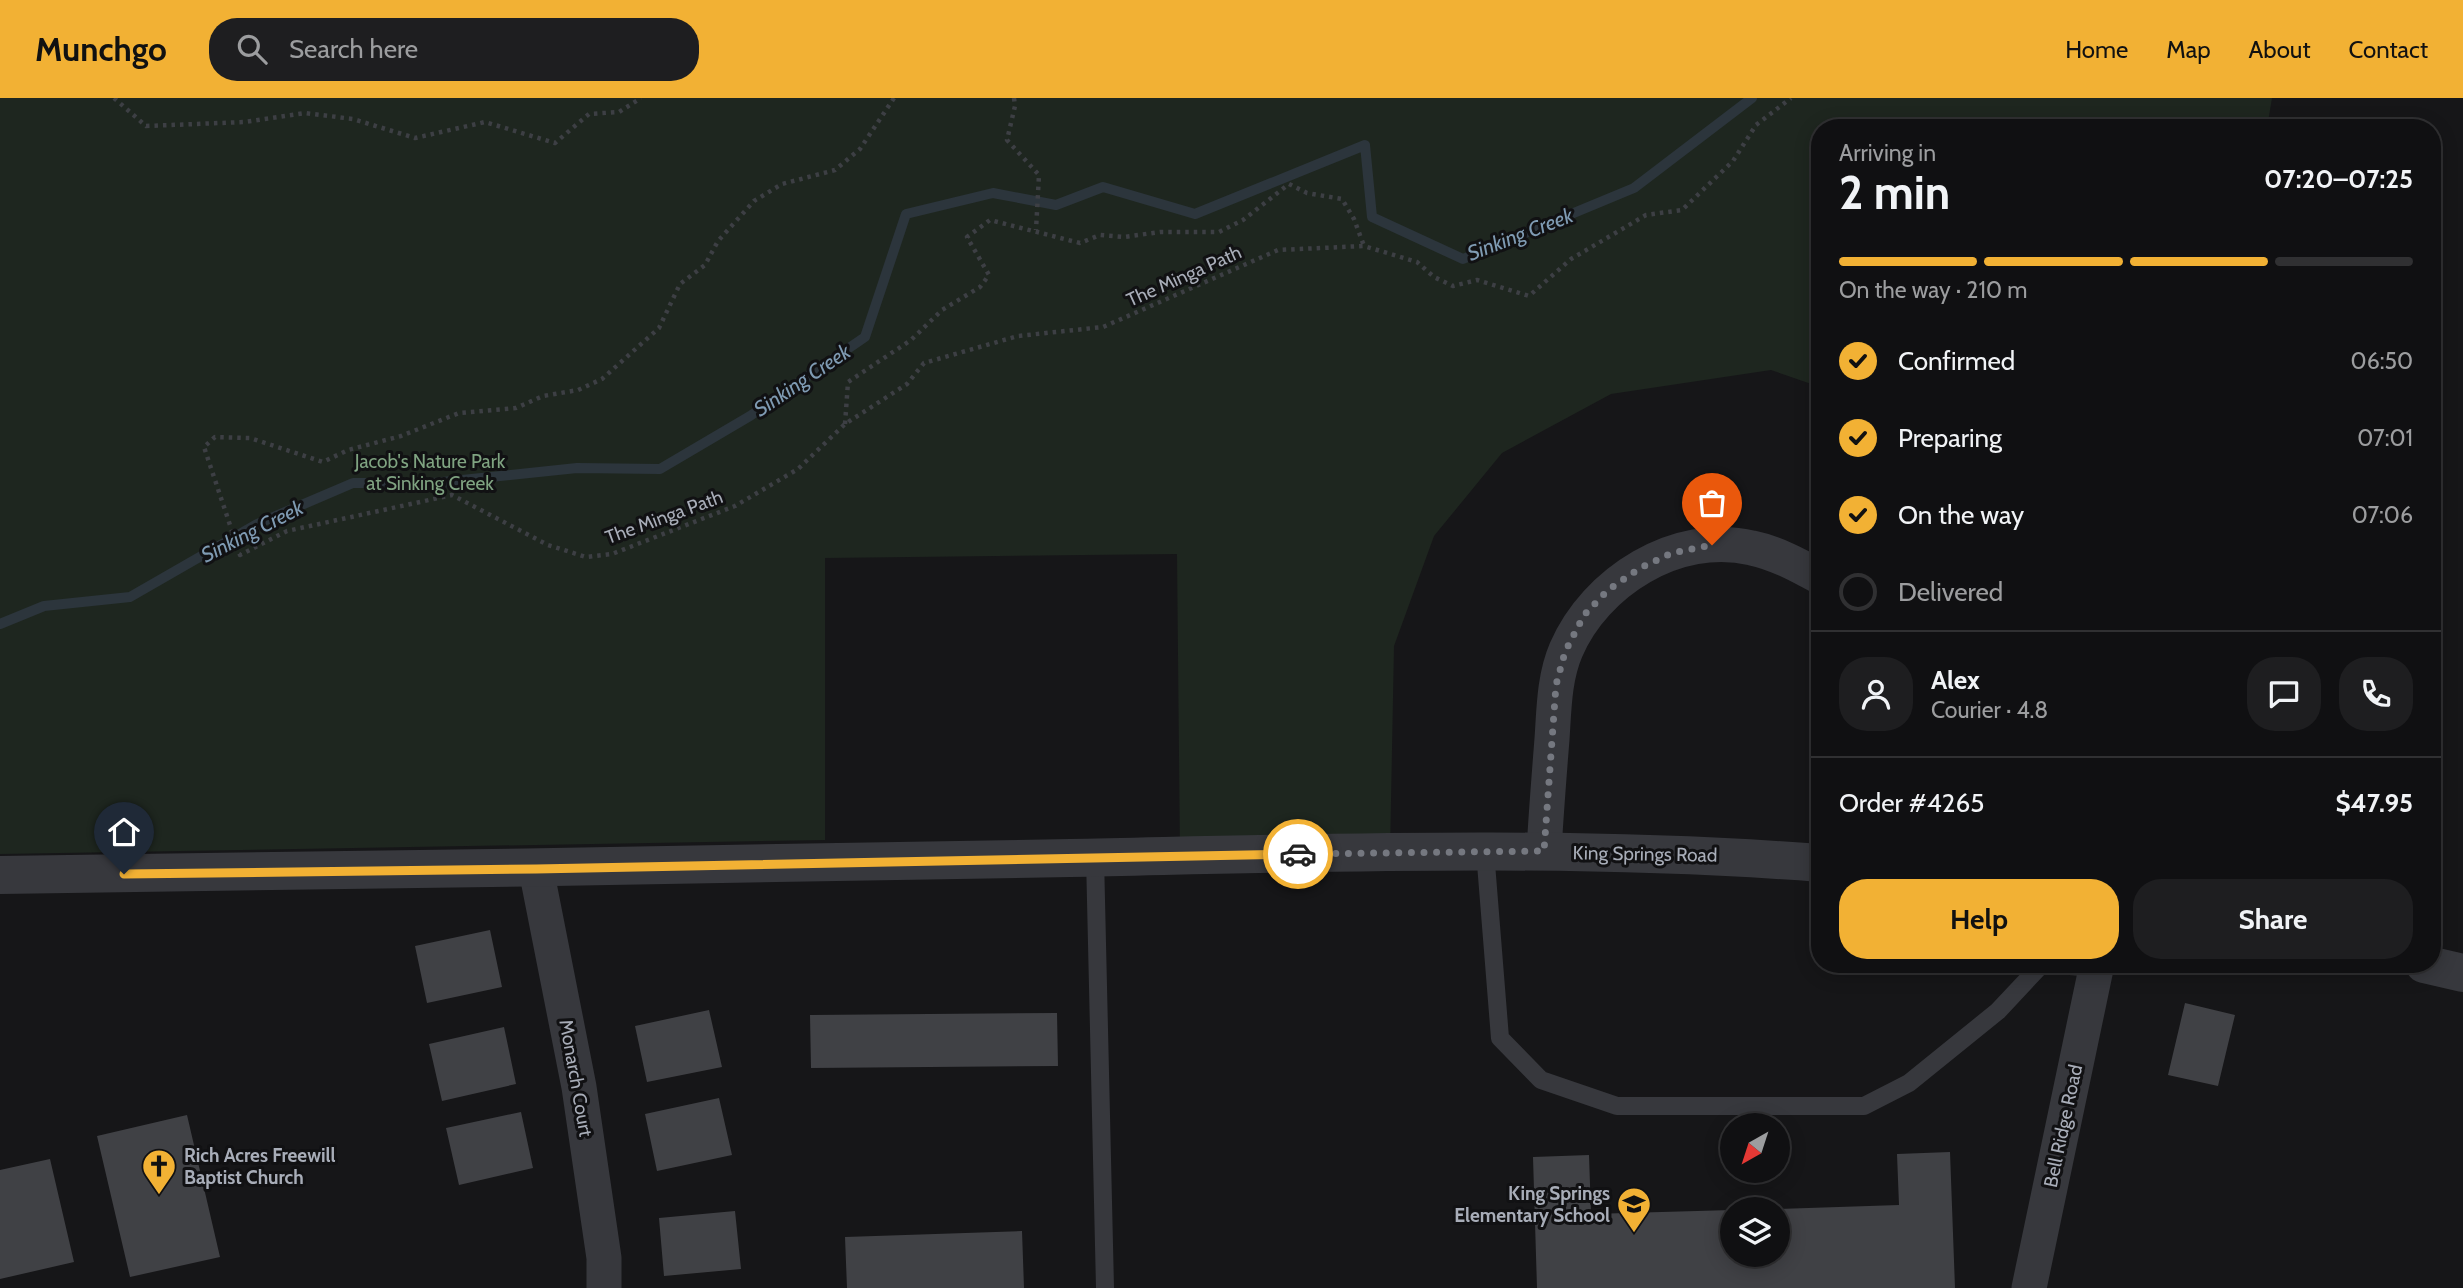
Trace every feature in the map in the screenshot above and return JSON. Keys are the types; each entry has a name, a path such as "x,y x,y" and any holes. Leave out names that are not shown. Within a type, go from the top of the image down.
{"street":[{"path":"1544,851 1556,685 1565,652 1584,615 1608,590 1640,568 1672,553 1712,545 1750,547 1793,561 1811,572"},
{"name":"King Springs Road","path":"0,875 536,869 1485,851 1718,855 1811,862"},
{"name":"Monarch Court","path":"536,869 579,1087 604,1258 604,1288"},
{"path":"2441,968 2463,974"},
{"name":"Bell Ridge Road","path":"2029,1288 2096,973"}],"lane":[{"path":"1485,851 1500,1038 1541,1080 1617,1106 1864,1106 1909,1083 1998,1010 2034,973"},
{"path":"1095,857 1105,1288"}],"path":[{"path":"114,98 146,126 245,122 305,113 354,119 415,138 485,122 555,143 589,114 619,112 641,98"},
{"name":"The Minga Path","path":"894,98 860,149 835,170 782,184 754,201 718,242 705,265 680,284 659,328 602,379 578,390 543,396 516,408 459,413 401,436 348,450 323,462 250,438 215,437 204,447 240,555 287,531 452,495 548,545 586,557 612,554 735,506 798,469 845,424 907,384 924,363 1018,336 1103,327 1278,250 1363,246 1417,262 1434,277 1453,286 1477,279 1530,296 1571,259 1646,215 1682,210 1732,161 1756,125 1791,98"},
{"path":"1014,98 1015,107 1007,140 1039,175 1036,230"},
{"path":"845,424 848,382 911,340 942,310 980,287 989,275 967,237 990,220 1080,243 1100,235 1124,237 1160,232 1219,232 1244,220 1289,184 1307,193 1342,199 1354,219 1363,246"}],"green space":[{"name":"Jacob's Nature Park at Sinking Creek","path":"0,98 2272,98 2268,119 1811,119 1811,384 1771,370 1611,394 1502,453 1434,536 1394,646 1390,853 1180,855 1177,554 825,558 825,840 0,854"}],"building":[{"path":"490,930 502,987 427,1003 415,946"},
{"path":"2185,1003 2235,1015 2218,1086 2168,1075"},
{"path":"709,1010 722,1067 647,1082 635,1026"},
{"path":"1057,1013 1058,1066 811,1068 810,1015"},
{"path":"504,1027 516,1084 442,1101 429,1044"},
{"path":"719,1098 732,1155 657,1171 645,1114"},
{"path":"521,1112 533,1168 459,1185 446,1128"},
{"name":"Rich Acres Freewill Baptist Church","path":"187,1115 220,1257 130,1277 97,1136"},
{"name":"King Springs Elementary School","path":"1950,1152 1955,1288 1537,1288 1533,1157 1589,1155 1591,1214 1720,1210 1720,1267 1790,1267 1790,1209 1899,1205 1897,1154"},
{"path":"50,1159 74,1262 0,1279 0,1170"},
{"path":"735,1211 741,1269 664,1276 659,1218"},
{"path":"1022,1231 1024,1288 847,1288 845,1237"}],"waterway":[{"name":"Sinking Creek","path":"0,624 44,606 130,597 257,524 353,483 433,483 577,468 660,469 750,416 865,337 906,214 993,193 1056,205 1103,187 1195,214 1365,145 1372,217 1463,259 1634,188 1752,98"}],"way so far":[{"path":"1298,854 1544,851 1556,685 1565,652 1584,615 1608,590 1640,568 1672,553 1712,545"}],"place":[{"name":"Rich Acres Freewill Baptist Church","path":"159,1196"},
{"name":"King Springs Elementary School","path":"1634,1234"}],"route":[{"path":"124,874 1298,854"}]}
